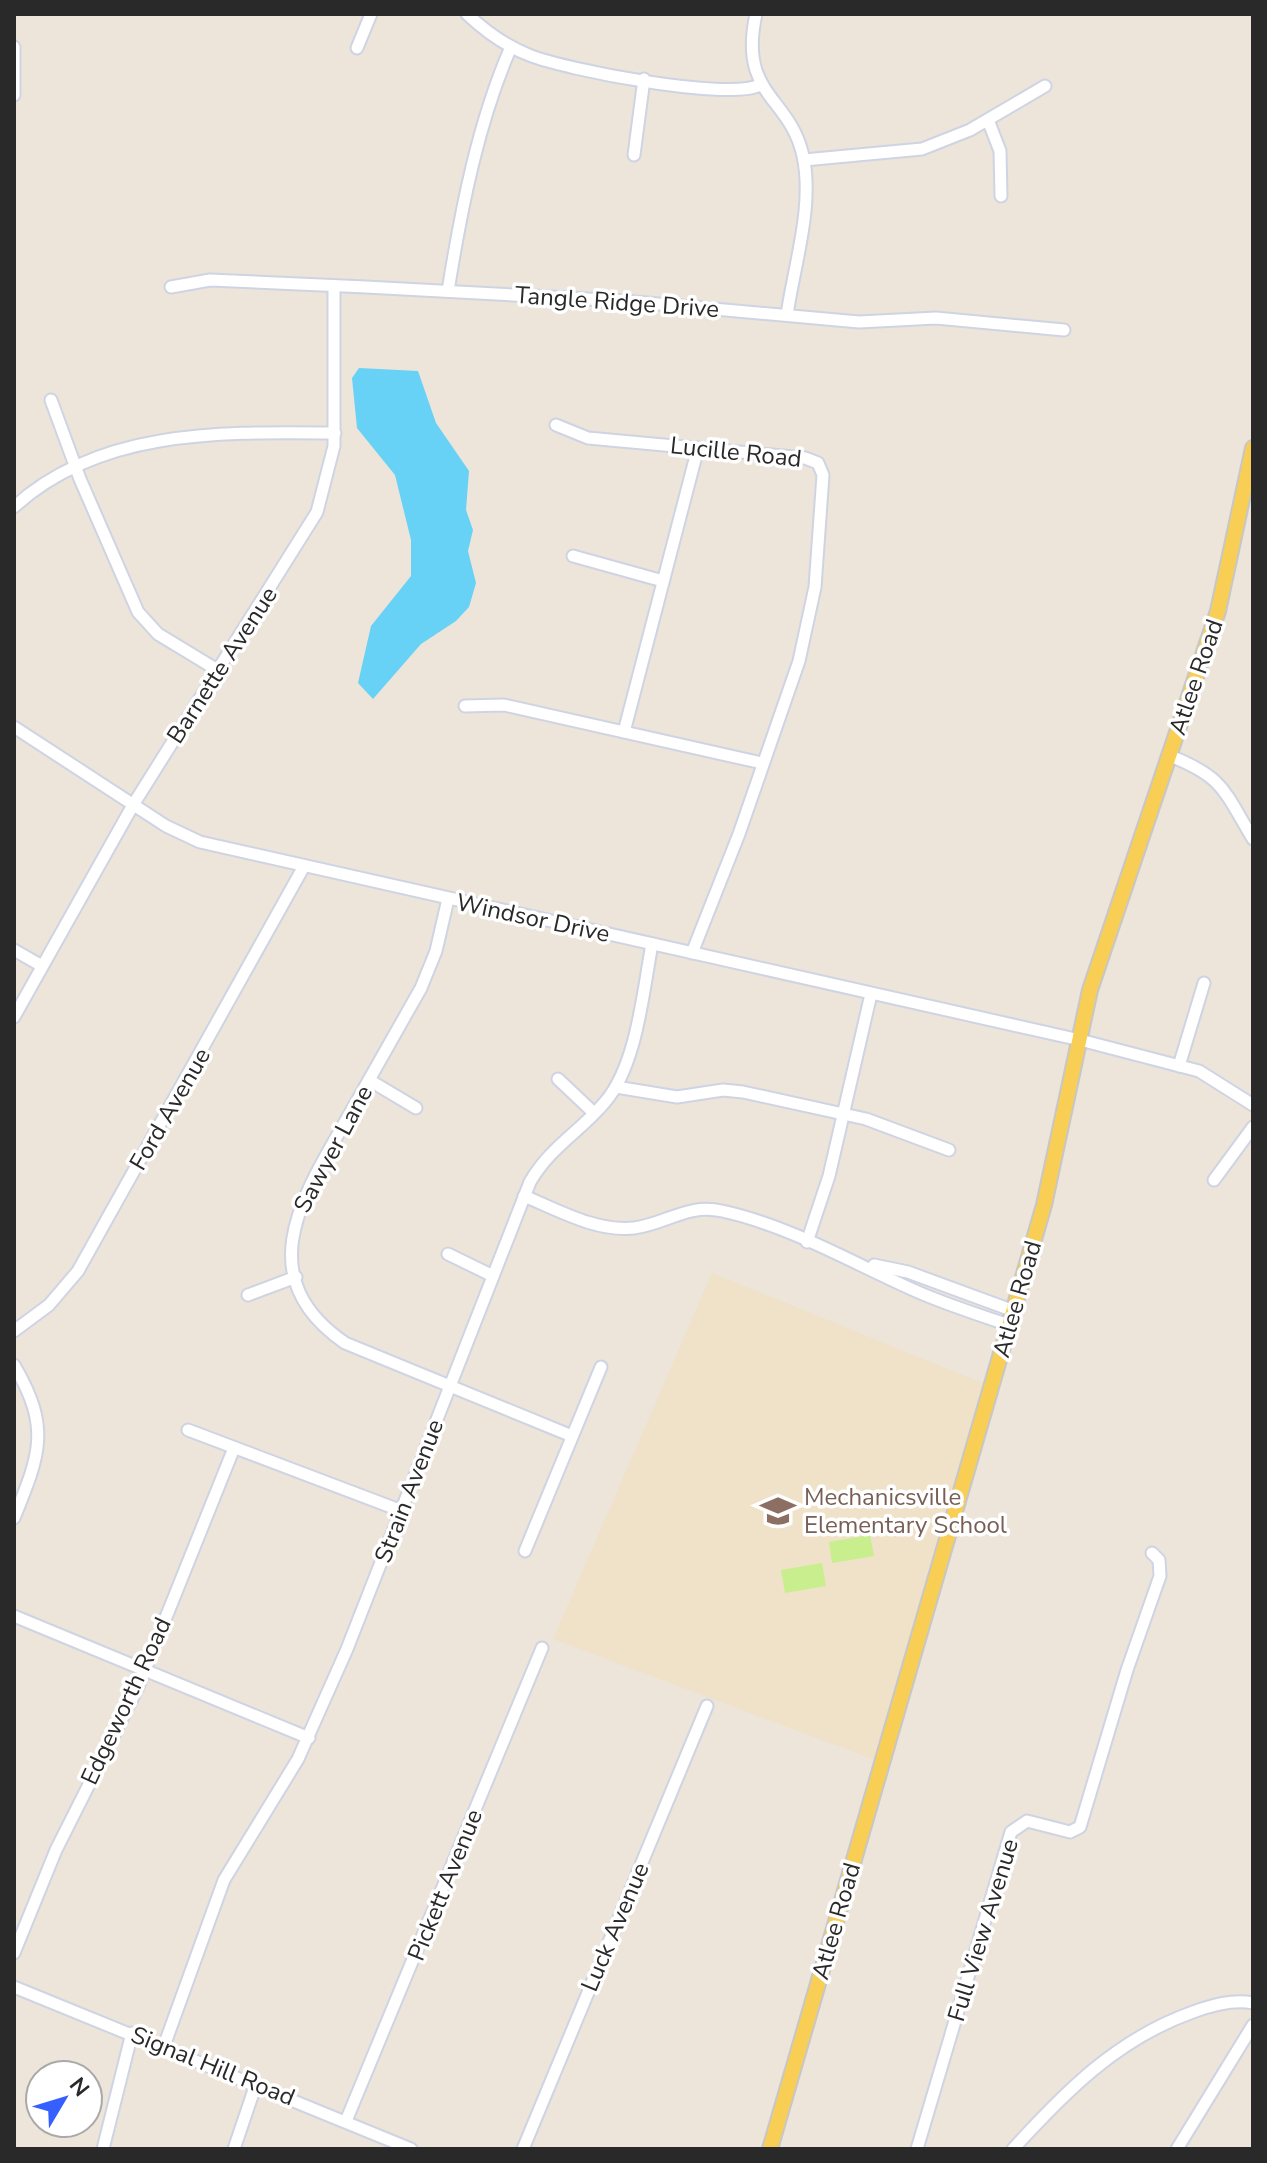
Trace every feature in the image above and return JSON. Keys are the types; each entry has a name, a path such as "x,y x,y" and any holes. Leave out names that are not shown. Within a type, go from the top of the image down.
{"main road":[{"name":"Atlee Road","path":"770,2149 1047,1192 1090,990 1218,611 1250,477 1253,448"}],"street":[{"path":"357,48 371,14"},
{"path":"467,14 511,47 549,62 722,92 760,85"},
{"path":"756,14 753,56 760,85 796,136 804,160 805,195 787,315"},
{"path":"14,47 14,95"},
{"path":"448,291 463,209 494,91 511,47"},
{"path":"634,155 644,79"},
{"path":"804,160 922,149 988,120 1045,86"},
{"path":"988,120 1000,151 1001,196"},
{"name":"Tangle Ridge Drive","path":"171,287 210,280 448,291 625,301 859,322 936,318 1064,330"},
{"name":"Barnette Avenue","path":"14,1017 133,805 317,512 331,467 335,433 332,349 334,286"},
{"path":"51,400 75,466 138,612 158,634 219,671"},
{"name":"Lucille Road","path":"556,425 588,438 805,458 822,469 820,548 811,609 799,661 762,763"},
{"path":"14,507 43,483 75,466 131,448 196,436 271,431 335,433"},
{"path":"624,732 698,448"},
{"path":"573,556 663,581"},
{"path":"465,706 504,705 762,763 739,834 692,953"},
{"name":"Windsor Drive","path":"14,727 133,805 200,842 303,868 1080,1040 1179,1066 1217,1080 1253,1105"},
{"path":"1170,756 1204,769 1219,782 1253,839"},
{"name":"Ford Avenue","path":"14,1331 49,1305 78,1271 303,868"},
{"name":"Sawyer Lane","path":"448,899 430,968 299,1205 291,1248 296,1277 315,1318 338,1339 360,1351 451,1384 572,1436"},
{"name":"Strain Avenue","path":"164,2046 224,1880 309,1738 402,1511 524,1196 550,1152 594,1113 616,1087 631,1043 652,944"},
{"path":"14,950 42,966"},
{"path":"1179,1066 1204,983"},
{"path":"807,1242 829,1176 871,994"},
{"path":"558,1079 594,1113"},
{"path":"369,1080 416,1108"},
{"path":"616,1087 677,1097 736,1090 843,1113 949,1150"},
{"path":"1214,1180 1253,1127"},
{"path":"524,1196 584,1221 620,1228 647,1225 692,1209 718,1210 860,1262 908,1272 1012,1318"},
{"path":"448,1254 493,1276"},
{"path":"248,1295 296,1277"},
{"path":"14,1365 34,1404 40,1437 35,1465 14,1518"},
{"path":"525,1551 601,1367"},
{"path":"188,1430 402,1511"},
{"name":"Edgeworth Road","path":"14,1953 56,1850 144,1669 234,1448"},
{"name":"Full View Avenue","path":"917,2149 1011,1832 1027,1821 1070,1832 1080,1827 1127,1670 1160,1576 1159,1560 1152,1553"},
{"path":"14,1616 309,1738"},
{"name":"Pickett Avenue","path":"346,2121 542,1648"},
{"name":"Luck Avenue","path":"523,2149 707,1706"},
{"name":"Signal Hill Road","path":"14,1987 411,2149"},
{"path":"1013,2149 1071,2087 1125,2044 1164,2022 1204,2008 1235,2001 1253,2003"},
{"path":"1177,2149 1253,2025"},
{"path":"103,2149 132,2033"},
{"path":"234,2149 256,2084"}],"shaded area":[{"name":"Mechanicsville Elementary School","path":"712,1273 985,1384 875,1760 553,1639"}],"green space":[{"path":"870,1535 874,1556 832,1563 829,1542"},
{"path":"822,1563 826,1586 785,1593 781,1570"}],"water":[{"path":"359,368 418,371 436,423 469,471 466,510 473,530 468,551 476,583 469,607 456,621 421,644 373,699 358,683 371,626 411,576 411,540 395,475 357,428 352,378"}],"place":[{"name":"Mechanicsville Elementary School","path":"778,1511"}]}
